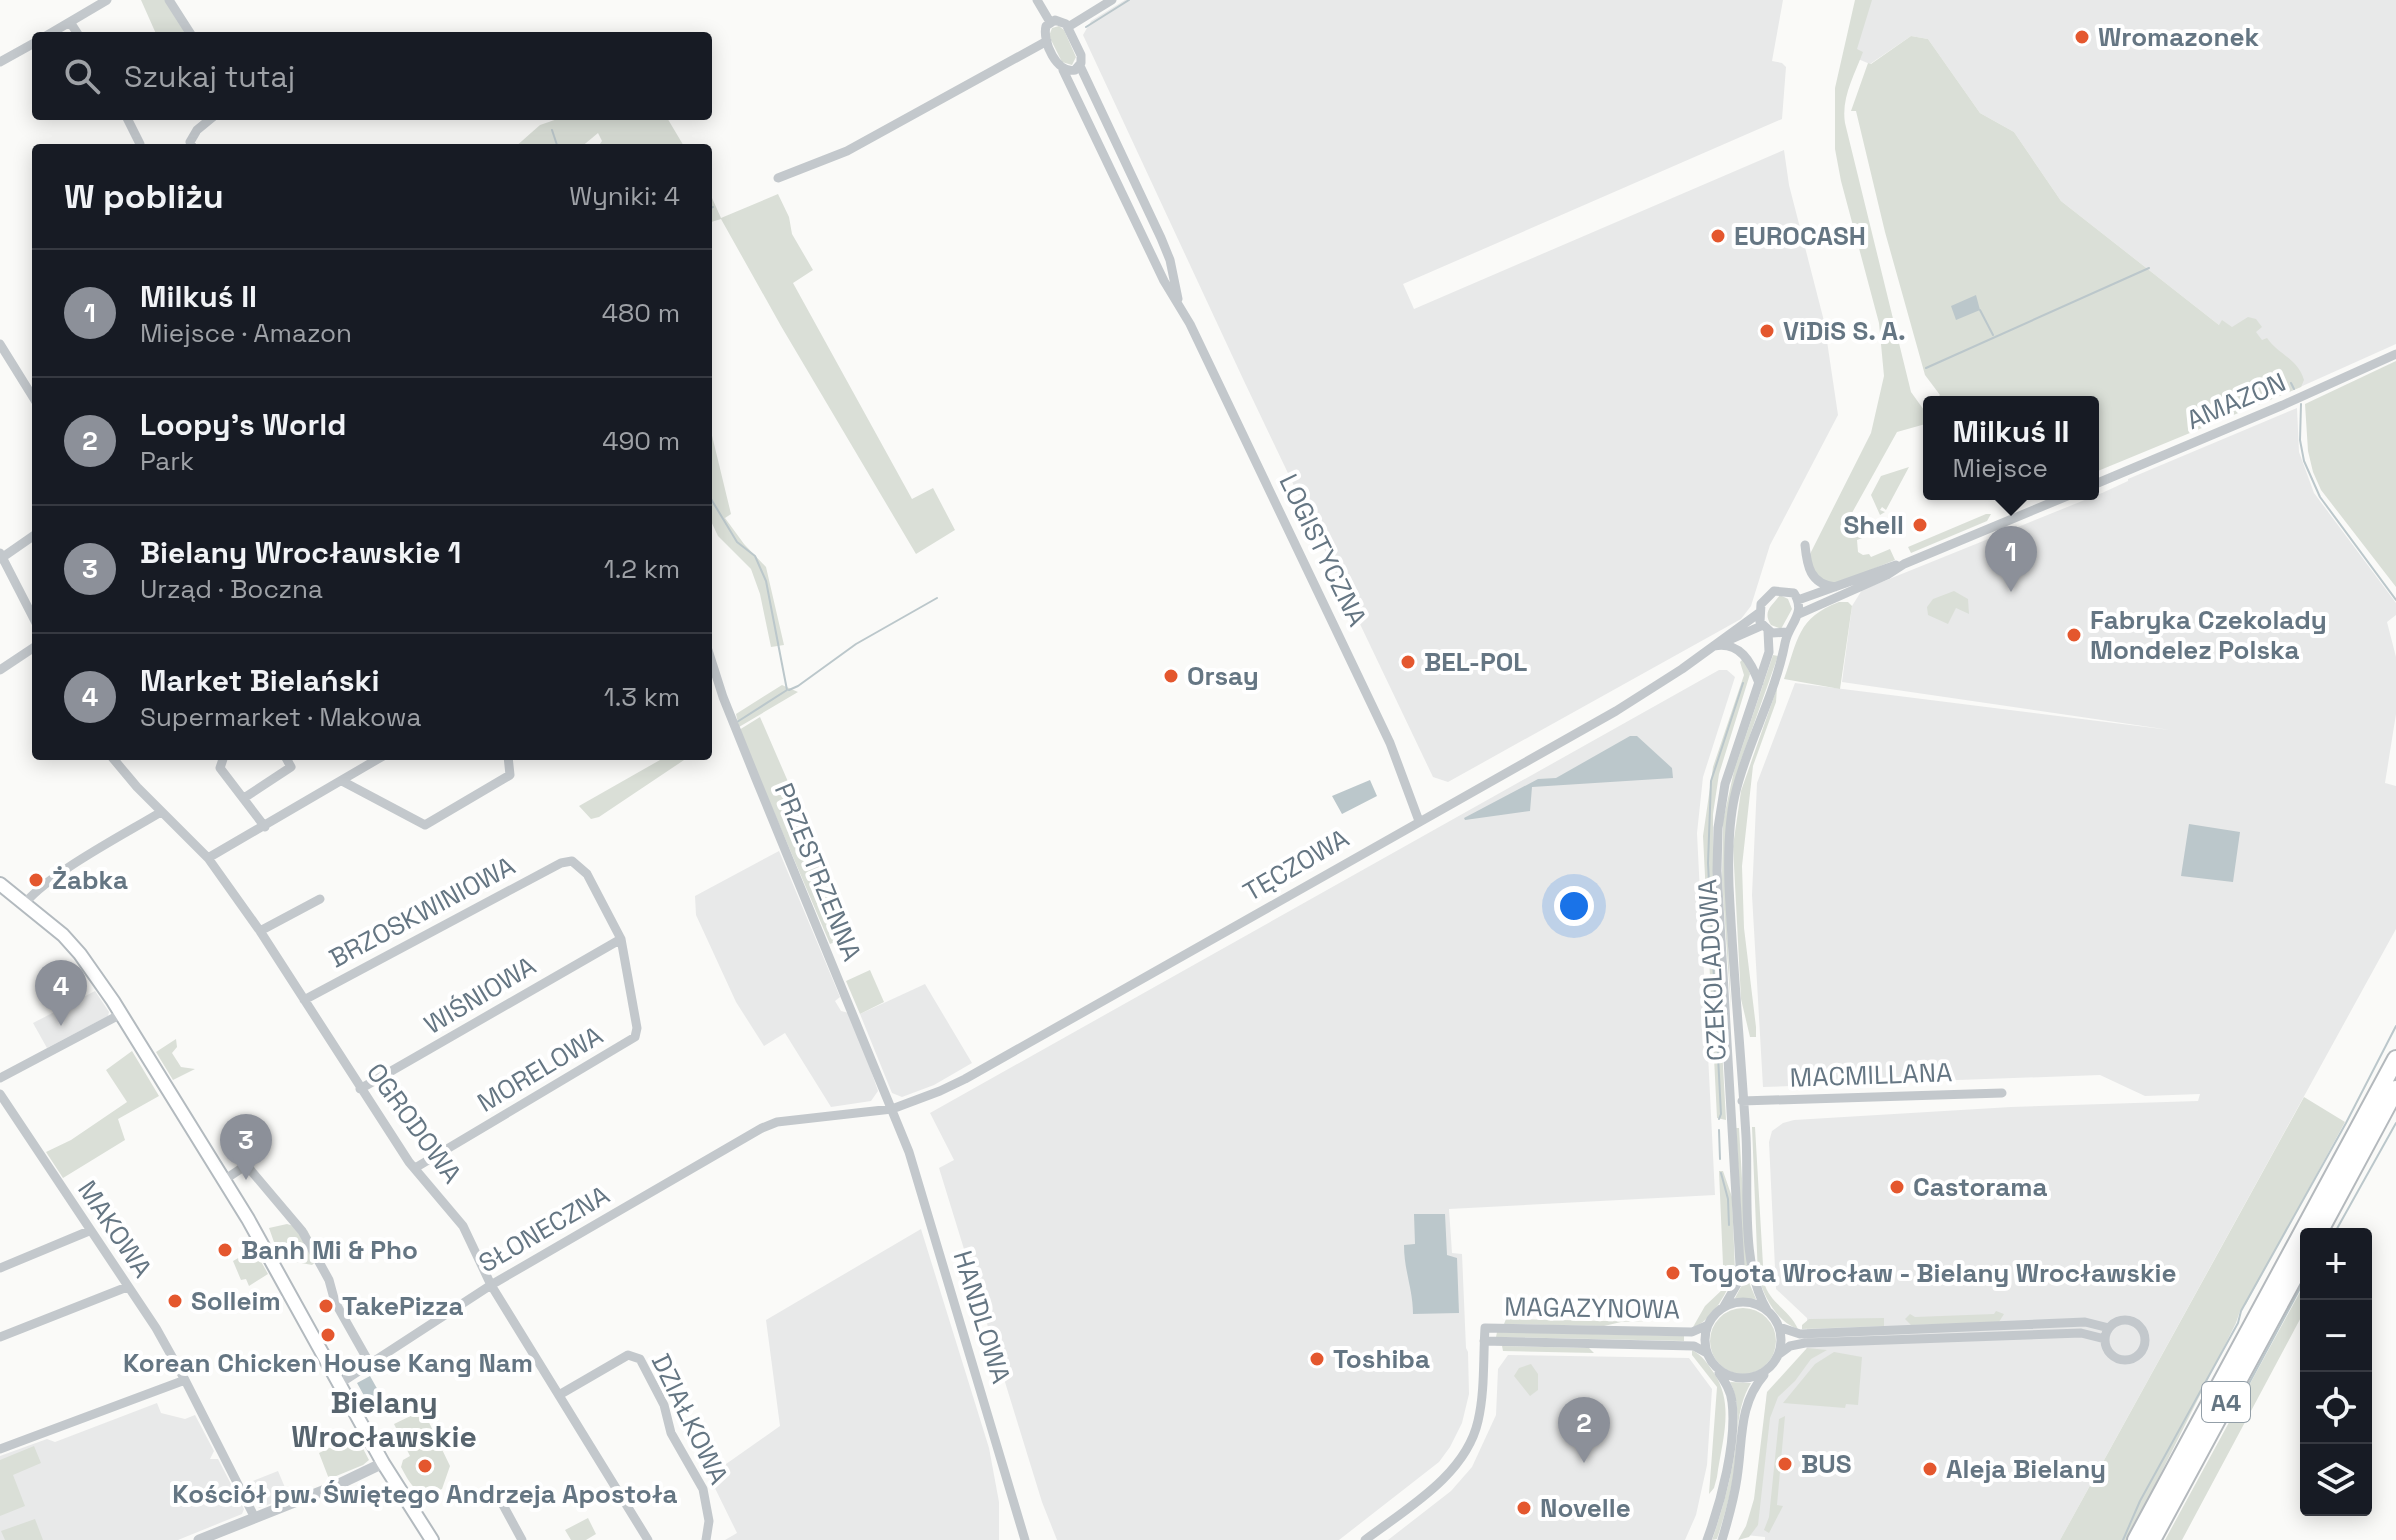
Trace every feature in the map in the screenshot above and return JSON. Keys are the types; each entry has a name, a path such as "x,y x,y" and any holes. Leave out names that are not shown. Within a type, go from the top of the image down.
{"highway":[{"name":"A4","path":"2136,1540 2396,1059"},
{"path":"2321,1228 2396,1089"},
{"name":"A4","path":"2152,1540 2300,1266"}],"main road":[{"path":"0,884 63,935 80,954 121,1014 224,1180 383,1463 432,1540"}],"street":[{"path":"53,32 107,0"},
{"path":"169,0 189,32"},
{"path":"1037,0 1050,22"},
{"path":"778,178 847,151 1047,41 1044,30 1050,22 1060,20 1068,27 1112,0"},
{"path":"70,22 76,32"},
{"name":"LOGISTYCZNA","path":"1068,27 1081,55 1080,66 1170,260 1179,302"},
{"name":"LOGISTYCZNA","path":"1047,41 1164,281 1179,302 1390,743 1419,821"},
{"path":"0,62 32,44"},
{"path":"1063,70 1073,71 1080,66"},
{"path":"128,120 140,144"},
{"path":"191,144 192,135 209,120"},
{"path":"0,344 3,356 32,396"},
{"name":"AMAZON","path":"2099,482 2396,354"},
{"path":"1717,646 1764,628 1779,634 1788,632 1799,614 1887,575 1904,564 2058,500"},
{"path":"32,537 1,556 32,615"},
{"path":"1805,545 1809,571 1815,579 1839,588"},
{"path":"1798,600 1904,564"},
{"path":"1764,628 1759,613 1763,600 1774,591 1794,593 1799,614"},
{"name":"TĘCZOWA","path":"777,1122 892,1109 965,1079 1616,711 1717,646 1759,613"},
{"name":"CZEKOLADOWA","path":"1723,1308 1737,1284 1740,1265 1717,842 1725,784 1770,646 1764,628"},
{"name":"CZEKOLADOWA","path":"1767,1310 1753,1281 1729,886 1730,831 1742,771 1774,683 1788,632"},
{"path":"1717,646 1744,655 1759,683"},
{"path":"0,670 32,649"},
{"name":"PRZESTRZENNA","path":"712,663 750,766 892,1109"},
{"name":"OGRODOWA","path":"115,760 208,858 260,931 360,1089 415,1168 463,1226 491,1285 648,1540"},
{"path":"223,760 220,768 265,827"},
{"path":"244,798 291,767 287,760"},
{"path":"208,858 376,760"},
{"path":"342,781 425,825 510,775 508,760"},
{"path":"25,903 51,881 161,812"},
{"name":"MORELOWA","path":"415,1168 635,1037 637,1028 621,939 587,874 572,861 561,863"},
{"name":"BRZOSKWINIOWA","path":"304,1000 561,863"},
{"path":"260,931 320,899"},
{"name":"WIŚNIOWA","path":"360,1089 621,939"},
{"path":"0,1078 121,1014"},
{"name":"MACMILLANA","path":"1742,1101 2002,1093"},
{"name":"MAKOWA","path":"0,1094 156,1328 255,1518"},
{"name":"HANDLOWA","path":"892,1109 909,1152 1025,1540"},
{"name":"SŁONECZNA","path":"339,1384 491,1285 735,1143 777,1122"},
{"path":"224,1180 248,1167 293,1218 329,1280 335,1302 370,1364"},
{"path":"0,1268 89,1231"},
{"path":"0,1337 127,1287"},
{"path":"1707,1540 1722,1492 1731,1427 1731,1397 1707,1353 1705,1339 1708,1325 1723,1308 1746,1302 1767,1310 1779,1327 1782,1343 1779,1354 1753,1389 1746,1405 1736,1484 1722,1540"},
{"path":"2123,1320 2135,1322 2144,1332 2144,1347 2133,1359 2122,1360 2108,1351 2105,1339 2109,1328 2123,1320"},
{"path":"1779,1354 1800,1343 1903,1340 2085,1322 2109,1328"},
{"name":"MAGAZYNOWA","path":"1365,1540 1430,1490 1453,1469 1465,1451 1477,1425 1482,1400 1485,1328 1692,1332 1708,1325"},
{"path":"1779,1327 1800,1334 1903,1329 2081,1333 2105,1339"},
{"path":"1903,1329 1903,1340"},
{"name":"MAGAZYNOWA","path":"1484,1341 1694,1346 1707,1353"},
{"name":"DZIAŁKOWA","path":"559,1395 628,1355 640,1359 664,1405 671,1433 703,1489 709,1521 706,1540"},
{"path":"1715,1367 1730,1377 1741,1379 1753,1378 1769,1369"},
{"path":"0,1449 185,1380"},
{"path":"199,1540 383,1463"},
{"path":"496,1492 522,1540"}],"shaded area":[{"path":"141,0 165,0 186,32 155,32"},
{"path":"1125,0 1783,0 1772,61 1786,67 1782,119 1403,284 1414,309 1784,150 1789,185 1824,321 1838,415 1770,545 1751,606 1741,619 1448,782 1433,777 1083,35 1091,21"},
{"path":"1855,0 1872,0 1857,49 1863,52 1847,96 1845,123 1911,392 1923,409 1923,425 1897,432 1848,520 1870,521 1870,535 1857,540 1858,552 1871,557 1890,549 1895,560 1836,584 1825,583 1812,569 1809,556 1871,433 1884,376 1879,323 1835,149 1835,88"},
{"path":"1858,0 2396,0 2396,344 2289,392 2219,325 2061,201 2014,132 1980,113 1928,39 1911,36 1870,64 1846,54"},
{"path":"1059,26 1064,30 1076,57 1072,65 1062,62 1049,36 1052,28"},
{"path":"1911,36 1928,39 1980,113 2014,132 2061,201 2219,325 2222,320 2232,327 2248,317 2256,319 2262,327 2256,332 2262,340 2267,338 2301,373 2304,380 2301,387 2099,471 2099,396 1939,396 1925,375 1885,232 1856,111 1851,111 1868,63 1871,64"},
{"path":"554,120 668,120 683,144 600,144 602,141 598,133 585,144 519,144 540,125"},
{"path":"778,194 789,217 792,234 813,270 793,283 912,499 933,488 955,530 916,554 721,219 712,222 712,198 721,218"},
{"path":"1976,295 1980,310 1956,320 1951,306"},
{"path":"2396,361 2396,587 2321,490 2308,451 2305,404"},
{"path":"2297,408 2299,452 2314,493 2396,603 2396,615 2387,622 2396,657 2396,714 2385,783 2396,786 2396,929 2060,1540 1765,1540 1765,1537 1746,1535 1756,1500 1767,1393 1780,1387 1807,1346 1807,1318 1776,1289 1769,1142 1772,1131 1794,1120 2011,1107 2198,1101 2200,1094 2145,1096 2100,1075 1763,1087 1752,895 1757,783 1795,683 2170,730 1842,682 1852,606 1862,590 2085,500 2099,500 2099,494"},
{"path":"712,436 731,514 725,518 766,567 784,645 771,647 760,594 751,569 718,536 712,523"},
{"path":"1909,467 1886,510 1882,507 1880,510 1885,512 1880,515 1871,495 1881,476"},
{"path":"1991,514 1987,521 1911,553 1908,547"},
{"path":"1954,591 1968,599 1969,614 1956,608 1948,624 1928,615 1927,607 1933,599"},
{"path":"1780,595 1788,599 1792,609 1781,629 1771,625 1767,616"},
{"path":"1848,602 1852,606 1840,689 1784,679 1796,642 1807,623 1825,608"},
{"path":"1773,655 1778,656 1740,763 1725,877 1731,1011 1722,880 1723,821 1734,771"},
{"path":"1744,658 1750,674 1719,774 1713,814 1713,886 1726,1120 1717,1118 1703,836 1713,767 1744,675 1740,662"},
{"path":"1719,670 1727,670 1735,677 1703,777 1697,833 1715,1195 1449,1209 1452,1253 1462,1254 1468,1352 1469,1394 1462,1423 1439,1462 1339,1540 1057,1540 1042,1502 939,1168 954,1160 930,1113"},
{"path":"782,685 798,692 739,727 736,714"},
{"path":"1777,688 1776,702 1753,766 1742,866 1744,928 1756,1027 1756,1037 1750,1037 1741,999 1733,846 1741,791"},
{"path":"760,717 854,934 830,944 739,730"},
{"path":"1630,736 1637,736 1672,768 1673,778 1532,787 1530,811 1465,820 1538,779 1556,778"},
{"path":"660,760 684,760 599,817 591,819 579,806"},
{"path":"1370,780 1377,796 1342,814 1332,796"},
{"path":"2189,824 2240,832 2233,882 2181,876"},
{"path":"779,851 840,997 835,1001 841,1011 849,1013 862,1044 878,1091 871,1101 831,1107 785,1033 764,1046 736,1002 696,915 695,896"},
{"path":"870,970 884,1002 860,1014 846,981"},
{"path":"925,984 972,1063 934,1085 902,1097 892,1093 860,1014"},
{"path":"95,991 109,1012 108,1016 47,1048 33,1023"},
{"path":"176,1039 177,1047 172,1053 181,1067 195,1069 173,1080 156,1052"},
{"path":"132,1051 159,1096 118,1119 125,1140 63,1178 46,1152 71,1140 127,1102 106,1070"},
{"path":"2304,1097 2345,1122 2240,1311 2134,1527 2126,1540 2060,1540"},
{"path":"1752,1127 1755,1127 1764,1282 1770,1296 1798,1329 1790,1326 1772,1308 1758,1276"},
{"path":"1736,1128 1739,1128 1748,1280 1756,1299 1735,1298 1742,1285 1744,1268"},
{"path":"1719,1171 1723,1171 1732,1197 1735,1271 1713,1312 1693,1327 1705,1306 1724,1288"},
{"path":"1414,1214 1445,1214 1447,1255 1457,1258 1459,1313 1413,1314 1404,1245 1415,1244"},
{"path":"287,1224 307,1230 321,1257 312,1265 280,1259 269,1228"},
{"path":"921,1229 989,1448 999,1502 999,1540 725,1540 737,1533 709,1476 780,1426 766,1320"},
{"path":"254,1249 268,1274 249,1286 246,1279 241,1280 233,1261"},
{"path":"2300,1292 2300,1319 2182,1540 2165,1540"},
{"path":"1743,1308 1756,1311 1766,1318 1773,1328 1776,1341 1773,1354 1766,1364 1756,1371 1743,1374 1730,1371 1720,1364 1713,1354 1710,1341 1713,1328 1720,1318 1730,1311"},
{"path":"1996,1311 2004,1314 1999,1322 1911,1325 1905,1319 1910,1314 1915,1317 1994,1314"},
{"path":"1884,1318 1884,1326 1802,1329 1809,1319"},
{"path":"1506,1319 1654,1322 1621,1322 1604,1326 1504,1324"},
{"path":"1497,1332 1684,1336 1684,1341 1496,1337"},
{"path":"1502,1346 1589,1348 1594,1353 1503,1351"},
{"path":"1807,1348 1827,1350 1811,1359 1778,1397 1770,1418 1758,1525 1749,1537 1738,1540 1754,1499 1767,1392"},
{"path":"1692,1350 1714,1373 1724,1398 1724,1436 1717,1477 1709,1494 1717,1387 1692,1355"},
{"path":"1834,1352 1862,1357 1858,1405 1846,1404 1845,1408 1783,1403 1815,1364"},
{"path":"1508,1355 1689,1358 1712,1389 1707,1465 1696,1515 1685,1540 1388,1540 1451,1491 1472,1467 1496,1415 1498,1369"},
{"path":"1531,1364 1538,1374 1538,1390 1530,1396 1514,1376 1519,1368"},
{"path":"370,1376 388,1408 372,1410 357,1383"},
{"path":"1730,1382 1751,1383 1742,1404 1729,1497 1717,1539 1712,1540 1729,1483 1737,1438 1736,1397"},
{"path":"157,1403 161,1413 185,1419 195,1415 214,1451 210,1459 218,1459 244,1509 242,1514 178,1540 0,1540 0,1456 47,1439 55,1442"},
{"path":"423,1410 450,1466 442,1489 427,1493 412,1486 401,1467 403,1460 410,1456 394,1424"},
{"path":"1785,1416 1777,1505 1783,1506 1769,1533 1764,1530 1769,1517 1779,1419"},
{"path":"356,1435 369,1460 329,1479 319,1453"},
{"path":"34,1446 41,1463 13,1475 25,1506 0,1516 0,1460"},
{"path":"278,1471 289,1497 259,1508 245,1484"},
{"path":"588,1518 596,1534 586,1540 571,1540 565,1530"},
{"path":"35,1519 43,1540 5,1540 1,1531"}],"waterway":[{"path":"1086,27 1129,0"},
{"path":"552,130 557,144"},
{"path":"1926,368 2149,268"},
{"path":"1980,310 1993,335"},
{"path":"2291,383 2294,389"},
{"path":"2301,404 2300,440 2304,461 2320,497 2396,600"},
{"path":"712,501 737,542 755,556 766,581 787,690 737,722"},
{"path":"789,690 856,644 937,598"},
{"path":"1719,1119 1708,863 1711,781 1743,683"},
{"path":"2123,1540 2140,1501 2396,1026"},
{"path":"2337,1228 2396,1123"},
{"path":"1719,1130 1720,1159"},
{"path":"1721,1173 1728,1199 1729,1225"},
{"path":"2232,1415 2300,1288"}],"place":[{"name":"Wromazonek","path":"2082,37"},
{"name":"EUROCASH","path":"1718,236"},
{"name":"ViDiS S. A.","path":"1767,331"},
{"name":"Shell","path":"1920,525"},
{"name":"Milkuś II","path":"2011,592"},
{"name":"Fabryka Czekolady Mondelez Polska","path":"2074,635"},
{"name":"BEL-POL","path":"1408,662"},
{"name":"Orsay","path":"1171,676"},
{"name":"Żabka","path":"36,880"},
{"name":"Market Bielański","path":"61,1026"},
{"name":"Bielany Wrocławskie 1","path":"246,1180"},
{"name":"Castorama","path":"1897,1187"},
{"name":"Banh Mi & Pho","path":"225,1250"},
{"name":"Toyota Wrocław - Bielany Wrocławskie","path":"1673,1273"},
{"name":"Solleim","path":"175,1301"},
{"name":"TakePizza","path":"326,1306"},
{"name":"Korean Chicken House Kang Nam","path":"328,1335"},
{"name":"Toshiba","path":"1317,1359"},
{"name":"Loopy's World","path":"1584,1463"},
{"name":"BUS","path":"1785,1464"},
{"name":"Kościół pw. Świętego Andrzeja Apostoła","path":"425,1466"},
{"name":"Aleja Bielany","path":"1930,1469"},
{"name":"Novelle","path":"1524,1508"}],"district":[{"name":"Bielany Wrocławskie","path":"384,1419"}]}
